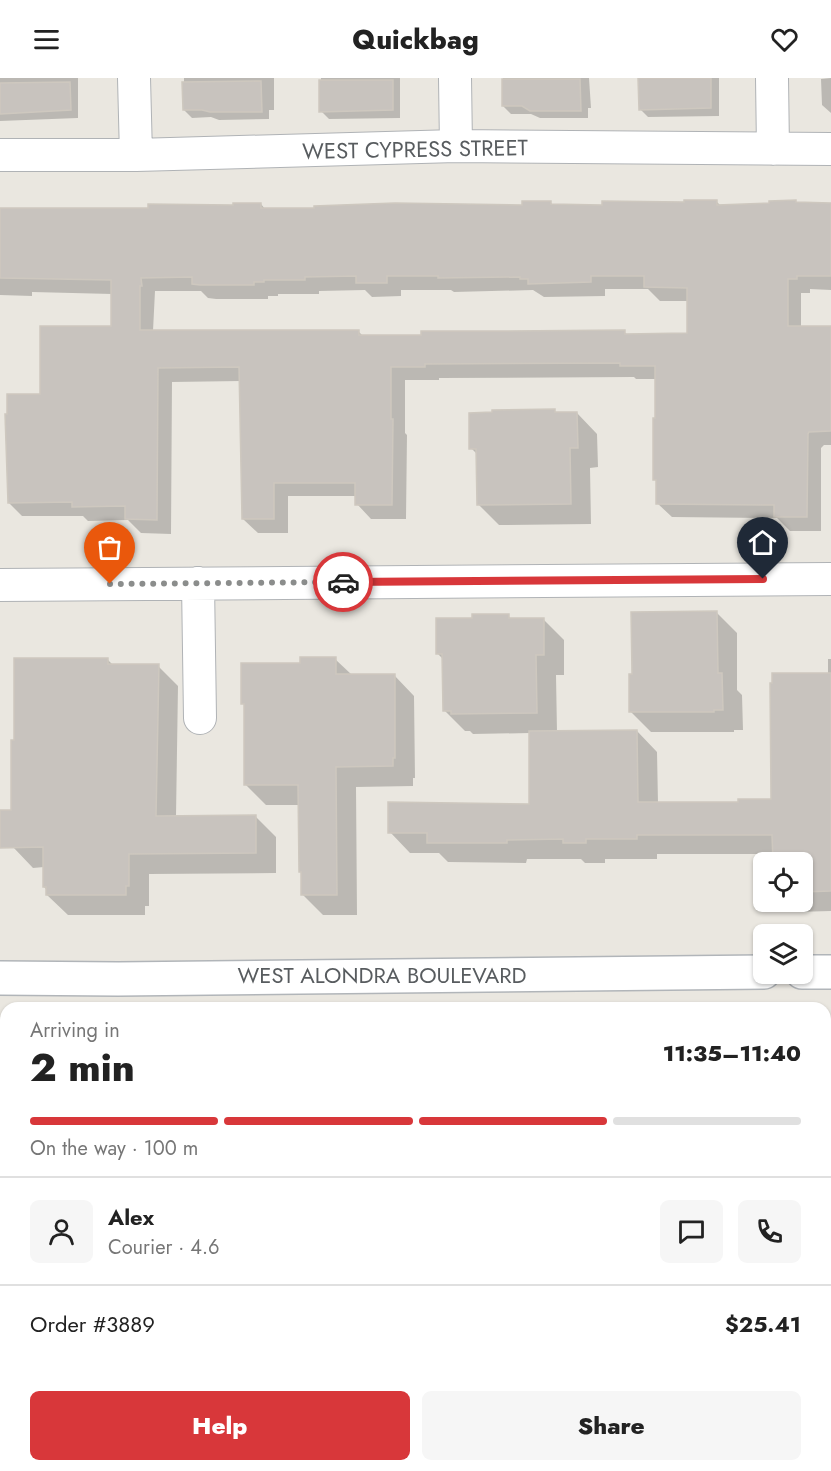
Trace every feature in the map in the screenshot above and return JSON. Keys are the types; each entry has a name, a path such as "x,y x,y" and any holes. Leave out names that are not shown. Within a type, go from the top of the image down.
{"main road":[{"name":"WEST ALONDRA BOULEVARD","path":"0,978 118,979 753,972"},
{"path":"813,972 831,972"}],"street":[{"path":"134,78 136,155"},
{"path":"455,78 456,146"},
{"path":"772,78 773,149"},
{"name":"WEST CYPRESS STREET","path":"0,155 136,155 456,146 831,149"},
{"path":"0,585 831,579"},
{"path":"198,583 200,718"}],"building":[{"path":"638,78 711,78 711,108 639,110"},
{"path":"502,79 580,79 581,111 530,111 522,106 502,106"},
{"path":"319,80 393,80 393,110 319,112"},
{"path":"261,81 262,112 183,110 182,82"},
{"path":"70,82 71,110 0,114 0,83"},
{"path":"684,200 717,200 717,205 796,200 796,202 831,203 831,276 797,276 797,279 788,279 788,326 831,326 831,431 809,432 808,434 807,517 774,517 774,505 656,504 656,480 653,480 655,366 620,366 620,363 425,364 425,367 391,367 392,505 355,505 355,483 274,483 274,519 242,519 239,367 158,368 157,520 125,519 125,506 72,507 72,502 8,503 5,414 7,414 7,394 40,394 40,326 111,326 111,280 0,278 0,208 148,208 148,204 233,205 233,203 261,203 261,208 314,208 314,206 395,203 522,205 522,201 551,201 551,204 602,205 602,201 684,202","holes":["356,276 356,283 387,283 387,276 520,277 520,279 528,279 528,284 591,282 591,276 644,276 644,287 687,288 687,333 625,334 625,330 421,331 421,335 359,335 359,330 140,330 141,278 192,277 192,284 254,285 254,282 264,282 264,280"]},
{"path":"555,409 555,412 577,412 578,448 570,448 571,504 477,505 476,449 469,449 469,413 492,412 492,410"},
{"path":"717,611 718,673 722,673 723,710 714,710 714,712 629,712 629,674 632,674 631,612"},
{"path":"472,614 509,614 509,618 544,618 544,655 536,655 537,713 451,714 451,711 443,711 442,654 436,654 436,618 472,618"},
{"path":"300,657 336,657 336,674 395,674 395,758 393,758 393,766 336,767 337,895 301,895 298,785 244,785 244,704 241,704 241,663 300,663"},
{"path":"14,658 108,658 108,664 159,664 156,816 256,815 256,853 129,854 129,886 126,886 126,895 46,895 46,887 43,887 43,847 0,848 0,810 11,810"},
{"path":"772,673 831,673 831,891 813,892 813,852 773,852 772,835 637,835 637,839 586,839 586,843 563,843 563,839 507,840 507,843 427,843 427,833 388,833 388,802 529,804 529,731 637,730 638,802 738,802 738,799 771,799 770,683 772,683"}],"way so far":[{"path":"110,584 343,582"}],"route":[{"path":"343,582 763,579"}]}
